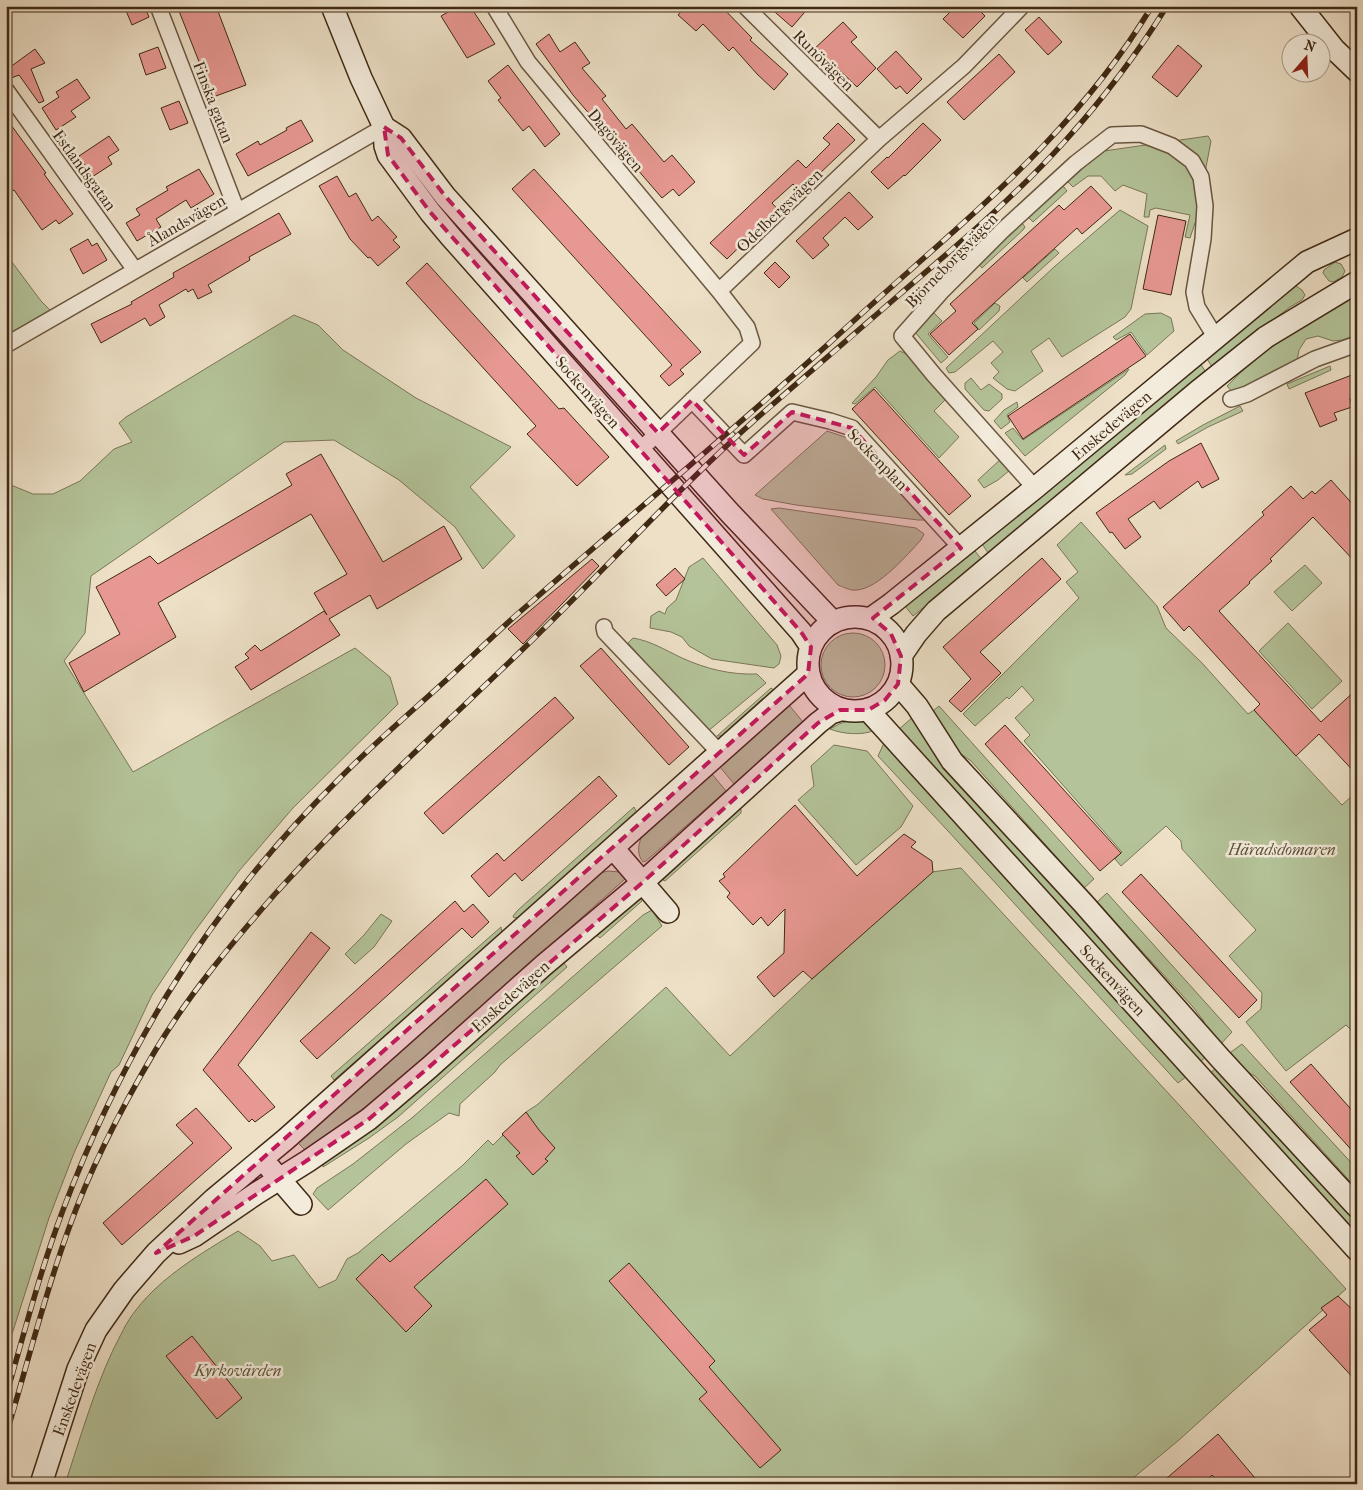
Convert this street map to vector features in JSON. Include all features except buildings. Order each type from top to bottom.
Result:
[{"type":"street","name":"Finska gatan","points":[[158,6],[237,211]]},
{"type":"street","name":"Sockenvägen","points":[[332,6],[361,78],[384,127],[385,146],[388,156],[430,212],[639,451],[711,529],[801,632],[811,647]]},
{"type":"street","name":"Dagövägen","points":[[494,6],[528,62],[719,291]]},
{"type":"street","name":"Runövägen","points":[[744,6],[879,139]]},
{"type":"street","name":"Odelbergsvägen","points":[[719,291],[879,139],[964,66],[1022,6]]},
{"type":"street","points":[[1300,6],[1334,49],[1357,71]]},
{"type":"street","name":"Estlandsgatan","points":[[6,90],[135,270]]},
{"type":"street","name":"Ålandsvägen","points":[[6,345],[384,127]]},
{"type":"street","name":"Sockenvägen","points":[[384,127],[401,138],[445,196],[658,433],[833,622]]},
{"type":"street","name":"Björneborgsvägen","points":[[1035,488],[934,375],[902,336],[941,292],[1003,230],[1076,163],[1112,135],[1141,134],[1172,146],[1192,162],[1201,177],[1204,206],[1203,239],[1194,292],[1197,307],[1216,338]]},
{"type":"street","name":"Enskedevägen","points":[[870,620],[1035,488],[1307,262],[1357,239]]},
{"type":"street","name":"Enskedevägen","points":[[901,656],[916,634],[936,611],[1197,392],[1266,337],[1357,282]]},
{"type":"street","points":[[639,451],[752,343],[747,326],[719,291]]},
{"type":"street","points":[[1231,399],[1248,394],[1315,359],[1357,344]]},
{"type":"street","name":"Sockenplan","points":[[692,400],[744,455],[792,412],[852,428],[961,548]]},
{"type":"street","points":[[858,617],[882,626],[891,634],[901,656],[902,670],[898,684],[886,700],[868,710],[854,712],[840,710],[826,702],[810,682],[808,674],[807,660],[811,647],[820,632],[833,622],[845,618],[858,617]]},
{"type":"street","points":[[604,627],[605,632],[720,753]]},
{"type":"street","name":"Enskedevägen","points":[[41,1484],[78,1368],[96,1330],[124,1290],[156,1254],[214,1199],[286,1139],[808,674]]},
{"type":"street","name":"Sockenvägen","points":[[898,684],[917,706],[952,761],[1084,903],[1219,1057],[1357,1207]]},
{"type":"street","name":"Enskedevägen","points":[[156,1254],[194,1236],[368,1119],[430,1068],[544,965],[643,882],[818,723],[831,713],[840,710]]},
{"type":"street","name":"Sockenvägen","points":[[868,710],[1357,1250]]},
{"type":"street","points":[[613,848],[668,912]]},
{"type":"street","points":[[262,1159],[301,1204]]},
{"type":"highlighted area","points":[[384,127],[401,138],[445,196],[658,433],[692,400],[744,455],[792,412],[852,428],[961,548],[873,618],[891,634],[901,656],[898,684],[885,700],[868,710],[840,710],[818,723],[643,882],[369,1119],[194,1236],[156,1253],[808,674],[811,647],[801,632],[430,212],[388,155]]},
{"type":"green space","points":[[1208,136],[1211,141],[1196,220],[1190,238],[1185,237],[1190,215],[1156,208],[1150,210],[1149,217],[1144,217],[1147,194],[1123,185],[1115,191],[1101,176],[1088,176],[1073,187],[1067,181],[1104,151]]},
{"type":"green space","points":[[1061,186],[1067,191],[1033,222],[1027,216]]},
{"type":"green space","points":[[1120,210],[1148,226],[1131,309],[1125,317],[1062,357],[1049,338],[1031,351],[1043,371],[1015,391],[1007,389],[993,378],[999,372],[991,363],[1003,352],[993,341],[955,372],[949,373],[946,368],[1054,267]]},
{"type":"green space","points":[[1019,223],[1022,223],[1025,227],[1023,230],[982,268],[977,262]]},
{"type":"green space","points":[[1055,249],[1059,253],[1027,282],[1023,278]]},
{"type":"green space","points":[[6,254],[41,301],[51,311],[6,335]]},
{"type":"green space","points":[[1335,262],[1341,264],[1345,271],[1342,277],[1333,282],[1329,281],[1323,273],[1324,270]]},
{"type":"green space","points":[[1296,286],[1305,295],[1302,300],[1290,307],[1212,367],[1206,357],[1287,291]]},
{"type":"green space","points":[[1357,294],[1357,335],[1333,341],[1318,336],[1306,339],[1299,350],[1297,361],[1233,393],[1227,386],[1272,347]]},
{"type":"green space","points":[[995,303],[1000,306],[999,311],[979,330],[974,323]]},
{"type":"green space","points":[[934,313],[942,321],[928,334],[948,357],[941,363],[914,331]]},
{"type":"green space","points":[[1161,313],[1171,318],[1174,331],[1147,355],[1131,332],[1116,340],[1113,337],[1145,314]]},
{"type":"green space","points":[[294,315],[318,325],[343,350],[416,398],[511,447],[470,487],[515,536],[483,569],[455,527],[399,480],[334,440],[284,442],[91,576],[85,633],[64,661],[133,772],[355,648],[390,677],[398,704],[293,808],[239,871],[192,935],[152,995],[119,1065],[111,1072],[74,1153],[49,1218],[6,1353],[6,483],[33,494],[53,494],[80,481],[114,449],[132,442],[119,423],[126,417]]},
{"type":"green space","points":[[900,351],[906,354],[946,399],[934,411],[959,437],[939,458],[875,387],[855,404],[852,403],[876,377],[888,360]]},
{"type":"green space","points":[[1200,363],[1205,371],[989,554],[982,544],[1045,494]]},
{"type":"green space","points":[[1330,366],[1331,370],[1289,389],[1287,384]]},
{"type":"green space","points":[[1129,369],[1125,375],[1025,456],[1005,433],[1013,428],[1023,440]]},
{"type":"green space","points":[[971,378],[981,390],[989,384],[1002,394],[1002,399],[989,411],[984,410],[965,389],[965,383]]},
{"type":"green space","points":[[1017,402],[1018,407],[1007,415],[1010,422],[1001,429],[994,421],[1004,410]]},
{"type":"green space","points":[[1240,406],[1243,411],[1208,427],[1178,444],[1176,441],[1203,425]]},
{"type":"green space","points":[[827,431],[851,439],[926,520],[796,505],[763,499],[755,495]]},
{"type":"green space","points":[[1165,445],[1166,449],[1132,474],[1125,475]]},
{"type":"green space","points":[[1002,458],[1010,470],[984,488],[978,480]]},
{"type":"green space","points":[[779,508],[916,528],[924,534],[908,554],[883,577],[865,588],[852,590],[838,585],[771,509]]},
{"type":"green space","name":"Häradsdomaren","points":[[1081,522],[1157,606],[1166,628],[1202,663],[1248,714],[1254,710],[1342,805],[1352,796],[1357,796],[1357,1036],[1346,1025],[1286,1071],[1246,1022],[1261,1009],[1262,993],[1229,956],[1256,930],[1182,849],[1181,841],[1166,826],[1121,866],[1115,859],[1122,852],[1024,741],[1030,735],[1015,718],[1034,700],[1022,686],[975,726],[963,714],[1079,598],[1066,582],[1078,572],[1057,545]]},
{"type":"green space","points":[[975,551],[982,560],[913,616],[905,606]]},
{"type":"green space","points":[[703,558],[777,645],[781,656],[779,664],[774,668],[712,659],[689,646],[682,637],[671,632],[650,628],[651,616],[659,611],[665,614],[667,608],[676,600],[689,567]]},
{"type":"green space","points":[[1305,565],[1322,583],[1292,611],[1274,592]]},
{"type":"green space","points":[[1288,623],[1342,681],[1312,709],[1259,651]]},
{"type":"green space","points":[[853,633],[871,639],[879,647],[885,665],[879,683],[871,691],[853,697],[835,691],[827,683],[821,665],[827,647],[835,639]]},
{"type":"green space","points":[[633,638],[640,639],[709,668],[728,672],[757,674],[766,683],[708,731],[628,643]]},
{"type":"green space","points":[[771,688],[775,691],[726,733],[722,736],[717,736]]},
{"type":"green space","points":[[789,705],[803,722],[734,784],[720,767]]},
{"type":"green space","points":[[939,706],[1094,879],[1084,888],[971,761],[952,748],[933,711]]},
{"type":"green space","points":[[913,717],[1209,1054],[1198,1064],[898,730]]},
{"type":"green space","points":[[851,720],[861,720],[876,728],[870,732],[859,734],[830,729]]},
{"type":"green space","points":[[884,743],[896,753],[900,762],[1161,1051],[1183,1063],[1191,1073],[1178,1083],[878,756]]},
{"type":"green space","points":[[834,745],[867,751],[913,806],[901,827],[856,865],[798,800],[814,786],[811,766]]},
{"type":"green space","points":[[712,774],[726,791],[643,862],[639,850],[641,838]]},
{"type":"green space","points":[[634,807],[637,813],[519,917],[514,918],[513,916],[518,910]]},
{"type":"green space","points":[[739,808],[741,813],[665,881],[663,880],[667,870]]},
{"type":"green space","name":"Kyrkovärden","points":[[961,868],[1346,1289],[1179,1440],[1126,1484],[65,1484],[99,1383],[126,1325],[136,1310],[158,1286],[197,1257],[238,1231],[260,1246],[272,1261],[294,1255],[319,1288],[336,1280],[347,1259],[358,1253],[463,1165],[488,1140],[493,1145],[526,1112],[537,1105],[666,987],[730,1056],[812,979],[932,872]]},
{"type":"green space","points":[[608,871],[625,874],[625,879],[382,1095],[305,1150],[297,1142],[600,873]]},
{"type":"green space","points":[[1107,893],[1232,1032],[1220,1045],[1210,1037],[1203,1020],[1193,1007],[1097,902]]},
{"type":"green space","points":[[639,897],[642,901],[600,938],[595,934]]},
{"type":"green space","points":[[652,910],[662,926],[500,1065],[495,1072],[460,1104],[459,1116],[449,1113],[406,1144],[328,1210],[313,1194],[317,1188],[353,1164],[413,1117],[643,915]]},
{"type":"green space","points":[[381,914],[392,921],[374,947],[355,964],[345,954]]},
{"type":"green space","points":[[501,927],[502,933],[334,1080],[331,1076]]},
{"type":"green space","points":[[563,962],[567,967],[398,1117],[323,1167],[323,1164],[488,1028]]},
{"type":"green space","points":[[1242,1044],[1357,1169],[1357,1189],[1255,1076],[1238,1067],[1227,1055]]},
{"type":"green space","points":[[1217,1067],[1357,1220],[1357,1240],[1207,1076]]},
{"type":"railway","points":[[6,1396],[55,1233],[85,1155],[110,1100],[137,1047],[167,995],[225,909],[269,855],[315,803],[381,738],[569,569],[770,396],[1012,177],[1087,97],[1121,53],[1152,6]]},
{"type":"railway","points":[[6,1435],[60,1254],[97,1160],[119,1115],[155,1051],[182,1009],[227,950],[275,894],[335,831],[523,649],[697,474],[757,418],[963,240],[1046,162],[1093,109],[1132,59],[1167,6]]}]
